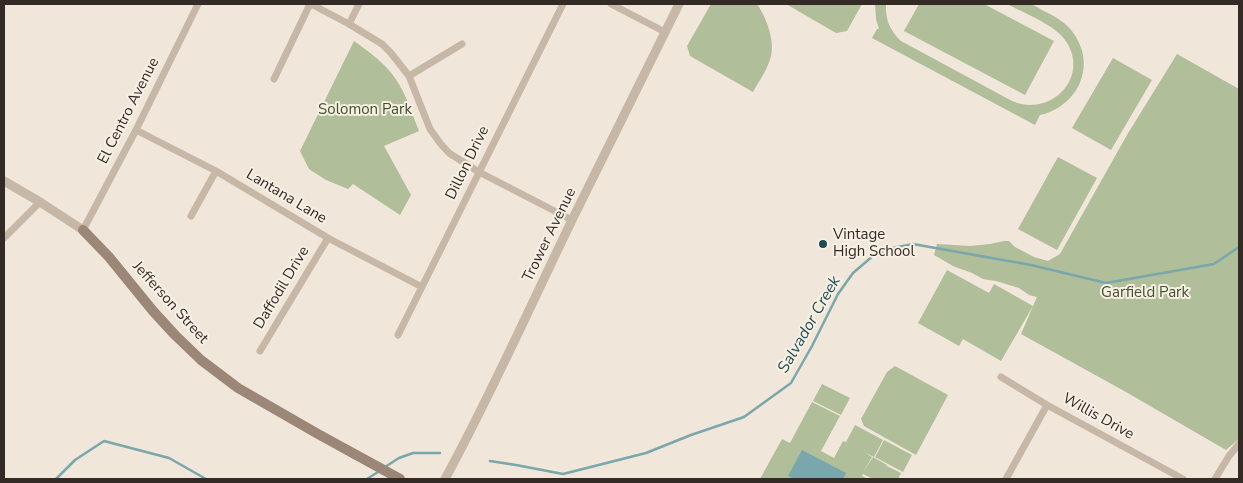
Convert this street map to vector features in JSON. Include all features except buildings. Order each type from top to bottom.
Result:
[{"type":"main road","name":"Jefferson Street","points":[[83,230],[170,329],[201,360],[238,388],[400,479]]},
{"type":"street","name":"El Centro Avenue","points":[[83,230],[136,130],[198,4]]},
{"type":"street","points":[[274,79],[310,4],[349,24],[382,44],[391,52],[408,76],[434,136],[449,153],[479,172],[572,220]]},
{"type":"street","points":[[349,24],[359,4]]},
{"type":"street","name":"Dillon Drive","points":[[398,335],[563,4]]},
{"type":"street","points":[[611,4],[665,32]]},
{"type":"street","name":"Trower Avenue","points":[[445,479],[679,4]]},
{"type":"street","points":[[408,76],[462,44]]},
{"type":"street","name":"Lantana Lane","points":[[136,130],[216,172],[328,238],[422,287]]},
{"type":"street","points":[[191,216],[216,172]]},
{"type":"street","name":"Jefferson Street","points":[[4,182],[40,202],[83,230]]},
{"type":"street","points":[[4,238],[40,202]]},
{"type":"street","name":"Daffodil Drive","points":[[260,351],[328,238]]},
{"type":"street","name":"Willis Drive","points":[[1000,377],[1047,405],[1183,479]]},
{"type":"street","points":[[1006,479],[1047,405]]},
{"type":"street","points":[[1215,479],[1239,444]]},
{"type":"green space","points":[[1025,3],[1032,5],[1061,21],[1074,34],[1081,47],[1084,59],[1080,84],[1064,104],[1053,111],[1040,115],[1035,125],[872,38],[877,29],[879,29],[875,4],[886,4],[886,15],[889,24],[901,41],[1012,101],[1027,105],[1041,104],[1053,99],[1070,80],[1073,67],[1072,54],[1065,40],[1054,29],[1007,4]]},
{"type":"green space","points":[[711,4],[757,4],[764,15],[771,36],[772,50],[768,66],[753,92],[690,56],[687,46]]},
{"type":"green space","points":[[786,4],[862,4],[847,31],[836,33]]},
{"type":"green space","points":[[919,4],[984,4],[1054,41],[1025,95],[904,31]]},
{"type":"green space","name":"Solomon Park","points":[[354,41],[371,53],[391,72],[406,97],[419,131],[384,146],[411,195],[400,215],[353,184],[348,189],[326,180],[309,169],[300,151]]},
{"type":"green space","name":"Garfield Park","points":[[1177,54],[1239,89],[1239,439],[1226,450],[1021,334],[1037,297],[1029,295],[1019,288],[983,279],[953,266],[934,255],[937,244],[970,246],[1004,241],[1009,241],[1015,247],[1034,257],[1048,261],[1060,254],[1127,135]]},
{"type":"green space","points":[[1113,58],[1152,80],[1111,150],[1072,128]]},
{"type":"green space","points":[[1058,157],[1097,178],[1057,250],[1018,229]]},
{"type":"green space","points":[[947,270],[989,293],[994,284],[1033,306],[1001,361],[963,339],[959,346],[918,323]]},
{"type":"green space","points":[[895,366],[948,395],[916,455],[864,426],[861,419],[887,372]]},
{"type":"green space","points":[[822,384],[850,398],[841,415],[813,401]]},
{"type":"green space","points":[[812,402],[840,416],[821,451],[834,458],[843,441],[846,442],[855,425],[883,440],[874,457],[864,452],[872,457],[862,474],[873,457],[887,465],[885,469],[887,466],[901,473],[898,479],[873,479],[863,474],[862,476],[868,479],[760,479],[782,439],[790,443]]},
{"type":"green space","points":[[884,440],[912,455],[903,472],[875,457]]},
{"type":"water","points":[[802,450],[846,473],[843,479],[794,479],[788,476]]},
{"type":"waterway","name":"Salvador Creek","points":[[490,461],[563,474],[646,453],[744,417],[791,383],[838,294],[853,273],[874,255],[893,248],[913,244],[1031,265],[1106,283],[1214,264],[1239,247]]},
{"type":"waterway","name":"Salvador Creek","points":[[56,479],[75,460],[104,441],[169,458],[206,479]]},
{"type":"waterway","name":"Salvador Creek","points":[[385,467],[399,458],[413,453],[440,453]]},
{"type":"waterway","name":"Salvador Creek","points":[[367,479],[378,472]]},
{"type":"place","name":"Vintage High School","points":[[823,244]]}]
